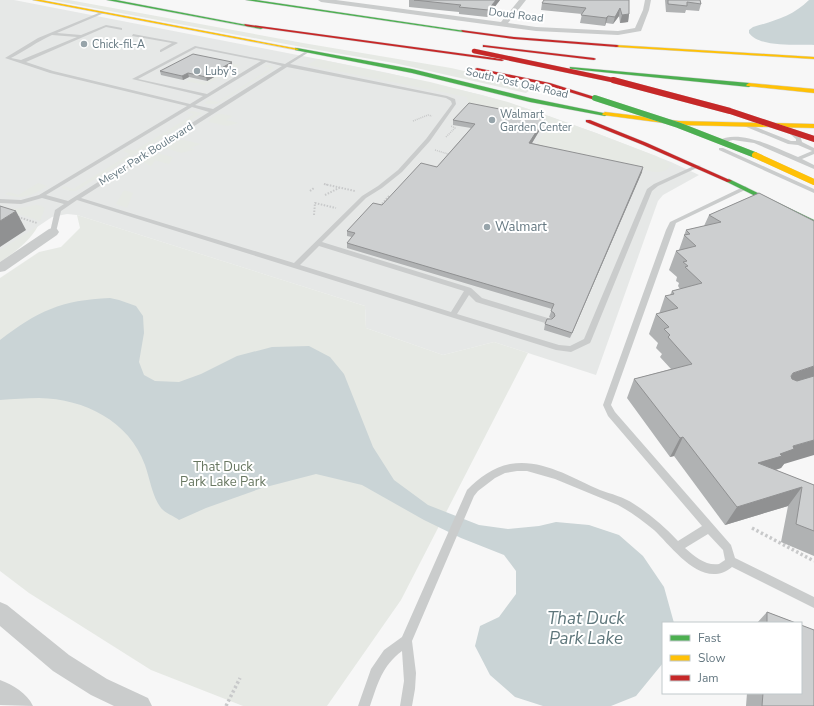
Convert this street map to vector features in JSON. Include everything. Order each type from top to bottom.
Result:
[{"type":"main road","name":"South Post Oak Road","points":[[35,0],[412,71],[530,100],[621,117],[679,123],[814,126]]},
{"type":"main road","points":[[109,0],[430,60]]},
{"type":"main road","points":[[159,0],[181,4]]},
{"type":"main road","points":[[248,0],[543,41],[814,58]]},
{"type":"main road","points":[[246,25],[558,67],[814,91]]},
{"type":"main road","points":[[354,30],[470,48],[600,60]]},
{"type":"main road","points":[[470,48],[690,98],[744,114],[814,139]]},
{"type":"main road","points":[[469,67],[548,84],[667,121],[814,182]]},
{"type":"main road","points":[[530,100],[636,139],[745,188],[814,223]]},
{"type":"street","name":"Doud Road","points":[[321,0],[502,25],[581,32],[628,32],[638,29],[646,10],[648,0]]},
{"type":"street","points":[[381,8],[393,0]]},
{"type":"street","points":[[502,25],[523,0]]},
{"type":"street","name":"Meyer Park Boulevard","points":[[0,268],[53,232]]},
{"type":"street","points":[[0,612],[61,663],[99,687],[140,706]]},
{"type":"street","points":[[0,691],[22,706]]},
{"type":"lane","points":[[0,61],[21,52],[32,43],[50,34],[102,13]]},
{"type":"lane","points":[[23,62],[106,26],[121,29]]},
{"type":"lane","points":[[23,62],[104,29],[115,31]]},
{"type":"lane","points":[[138,32],[177,40],[176,43]]},
{"type":"lane","points":[[50,34],[85,37]]},
{"type":"lane","points":[[133,35],[176,43]]},
{"type":"lane","points":[[160,51],[176,43]]},
{"type":"lane","points":[[208,96],[134,79],[195,47],[447,97],[452,100],[454,104],[428,140],[400,171],[380,187],[364,197],[295,266]]},
{"type":"lane","name":"Meyer Park Boulevard","points":[[53,232],[58,210],[308,51]]},
{"type":"lane","points":[[0,56],[52,72],[213,111]]},
{"type":"lane","points":[[0,201],[22,202],[41,196],[265,62]]},
{"type":"lane","points":[[745,125],[790,143],[799,143],[814,151]]},
{"type":"lane","points":[[792,126],[792,133],[799,139],[799,143]]},
{"type":"lane","points":[[711,145],[733,138],[755,142],[814,167]]},
{"type":"lane","points":[[718,148],[814,191]]},
{"type":"lane","points":[[798,159],[814,151]]},
{"type":"lane","points":[[76,198],[559,348],[571,349],[587,341],[649,190],[656,185],[698,166]]},
{"type":"lane","points":[[731,561],[728,548],[611,414],[608,405],[673,222],[745,188]]},
{"type":"lane","points":[[41,196],[68,204]]},
{"type":"lane","points":[[318,243],[468,290],[479,300],[548,321]]},
{"type":"lane","points":[[453,315],[468,290]]},
{"type":"lane","points":[[364,706],[375,673],[388,654],[406,641],[470,493],[489,477],[503,470],[516,467],[531,468],[547,472],[628,506],[656,526],[694,561],[705,568],[716,570],[725,568],[731,561]]},
{"type":"lane","points":[[678,547],[710,527]]},
{"type":"lane","points":[[731,561],[814,603]]},
{"type":"lane","points":[[406,641],[410,659],[411,683],[406,706]]},
{"type":"path","points":[[413,121],[427,116]]},
{"type":"path","points":[[324,184],[355,191]]},
{"type":"path","points":[[325,195],[341,187]]},
{"type":"path","points":[[310,191],[314,188]]},
{"type":"path","points":[[314,215],[315,202],[337,208]]},
{"type":"path","points":[[15,216],[37,223]]},
{"type":"path","points":[[752,528],[814,561]]},
{"type":"path","points":[[226,706],[240,678]]},
{"type":"shaded area","points":[[0,0],[14,0],[318,59],[388,73],[482,95],[535,111],[596,133],[671,162],[699,175],[663,195],[658,201],[596,375],[494,342],[443,355],[366,328],[365,306],[77,215],[67,214],[52,217],[0,252]]},
{"type":"green space","points":[[51,0],[69,0],[303,43],[451,68],[534,87],[526,93],[394,63]]},
{"type":"green space","points":[[318,59],[430,82],[508,102],[596,133],[656,156],[671,164],[668,169],[664,171],[654,172],[536,145],[549,124],[469,108],[467,97],[307,65]]},
{"type":"green space","points":[[218,61],[240,65],[205,85],[186,81],[189,79],[206,82],[233,67],[215,63]]},
{"type":"green space","points":[[270,65],[274,68],[217,104],[206,104],[205,102],[209,100],[218,102],[271,68],[263,66]]},
{"type":"green space","points":[[192,111],[202,113],[76,191],[61,188],[64,186],[73,189],[130,154],[123,151],[127,149],[134,151],[194,114],[187,112]]},
{"type":"green space","points":[[217,114],[233,116],[226,120],[239,123],[227,126],[209,122],[210,119]]},
{"type":"green space","points":[[178,140],[201,144],[190,148],[195,149],[181,153],[165,148]]},
{"type":"green space","points":[[160,154],[173,157],[169,164],[155,160],[151,166],[145,163],[144,161],[154,155]]},
{"type":"green space","points":[[38,183],[47,186],[32,195],[17,197],[5,194],[9,192],[18,195]]},
{"type":"green space","points":[[124,190],[133,193],[127,208],[116,204]]},
{"type":"green space","points":[[36,205],[45,208],[40,221],[0,208],[14,209]]},
{"type":"green space","name":"That Duck Park Lake Park","points":[[77,215],[365,306],[366,328],[443,355],[494,342],[528,353],[401,600],[327,706],[243,706],[151,670],[29,593],[0,571],[0,278],[39,252],[61,247],[80,228]]},
{"type":"green space","points":[[38,226],[26,242],[0,262],[0,250]]},
{"type":"water","points":[[809,0],[814,0],[814,45],[770,43],[754,38],[749,33],[749,30],[753,27],[790,14],[803,6]]},
{"type":"water","name":"That Duck Park Lake","points":[[110,298],[136,306],[143,316],[144,333],[139,362],[144,375],[155,381],[179,382],[201,374],[237,356],[272,347],[309,346],[330,357],[344,374],[373,447],[394,480],[428,505],[479,525],[508,529],[539,526],[556,522],[589,525],[619,535],[643,556],[664,587],[674,622],[662,622],[662,664],[636,696],[611,706],[543,706],[515,697],[490,675],[475,646],[480,626],[499,617],[516,594],[516,571],[504,555],[461,538],[424,520],[362,485],[316,474],[262,488],[206,508],[179,520],[167,513],[161,508],[153,493],[145,465],[138,450],[128,436],[117,425],[103,415],[89,408],[56,399],[34,398],[0,400],[0,340],[26,321],[39,314],[77,301]]},
{"type":"building","points":[[414,0],[496,0],[488,10],[459,7],[461,5]]},
{"type":"building","points":[[544,0],[629,0],[629,14],[622,15],[620,8],[615,17],[608,16],[606,18],[581,15],[586,8],[542,3]]},
{"type":"building","points":[[668,0],[700,0],[701,4],[687,2],[687,6],[668,4]]},
{"type":"building","name":"Luby's","points":[[193,54],[232,62],[206,77],[188,73],[182,76],[160,71]]},
{"type":"building","name":"Walmart","points":[[469,103],[545,118],[529,143],[643,167],[572,333],[545,324],[547,319],[552,319],[555,316],[551,311],[554,304],[347,243],[355,233],[347,231],[373,203],[382,205],[421,163],[437,167],[475,124],[453,120]]},
{"type":"building","points":[[759,193],[814,221],[814,366],[793,373],[791,376],[792,379],[797,381],[814,376],[814,440],[793,446],[794,449],[780,454],[782,456],[758,463],[814,485],[814,531],[796,524],[802,487],[737,507],[683,437],[680,438],[634,379],[692,364],[668,337],[670,335],[664,329],[669,327],[656,314],[678,308],[665,296],[674,294],[672,291],[702,283],[685,267],[688,266],[683,262],[687,261],[676,251],[696,246],[684,235],[690,234],[686,230],[721,222],[709,215]]},
{"type":"building","points":[[0,206],[16,211],[0,221]]},
{"type":"building","points":[[767,612],[793,622],[767,622]]},
{"type":"building","points":[[802,625],[814,630],[814,706],[762,706],[763,694],[802,694]]},
{"type":"traffic: fast","points":[[109,0],[261,28]]},
{"type":"traffic: fast","points":[[248,0],[463,31]]},
{"type":"traffic: fast","points":[[297,49],[412,71],[530,100],[605,114]]},
{"type":"traffic: fast","points":[[572,68],[749,85]]},
{"type":"traffic: fast","points":[[595,98],[678,125],[755,155]]},
{"type":"traffic: fast","points":[[729,181],[814,223]]},
{"type":"traffic: slow","points":[[35,0],[297,49]]},
{"type":"traffic: slow","points":[[617,46],[814,58]]},
{"type":"traffic: slow","points":[[749,85],[814,91]]},
{"type":"traffic: slow","points":[[605,114],[679,123],[814,126]]},
{"type":"traffic: slow","points":[[755,155],[814,182]]},
{"type":"traffic: jam","points":[[246,25],[502,60]]},
{"type":"traffic: jam","points":[[463,31],[514,38],[617,46]]},
{"type":"traffic: jam","points":[[485,46],[594,59]]},
{"type":"traffic: jam","points":[[474,51],[560,68],[646,88],[730,111],[814,139]]},
{"type":"traffic: jam","points":[[477,69],[548,84],[595,98]]},
{"type":"traffic: jam","points":[[588,121],[729,181]]},
{"type":"place","name":"Chick-fil-A","points":[[84,44]]},
{"type":"place","name":"Luby's","points":[[197,71]]},
{"type":"place","name":"Walmart Garden Center","points":[[492,120]]},
{"type":"place","name":"Walmart","points":[[487,227]]}]
